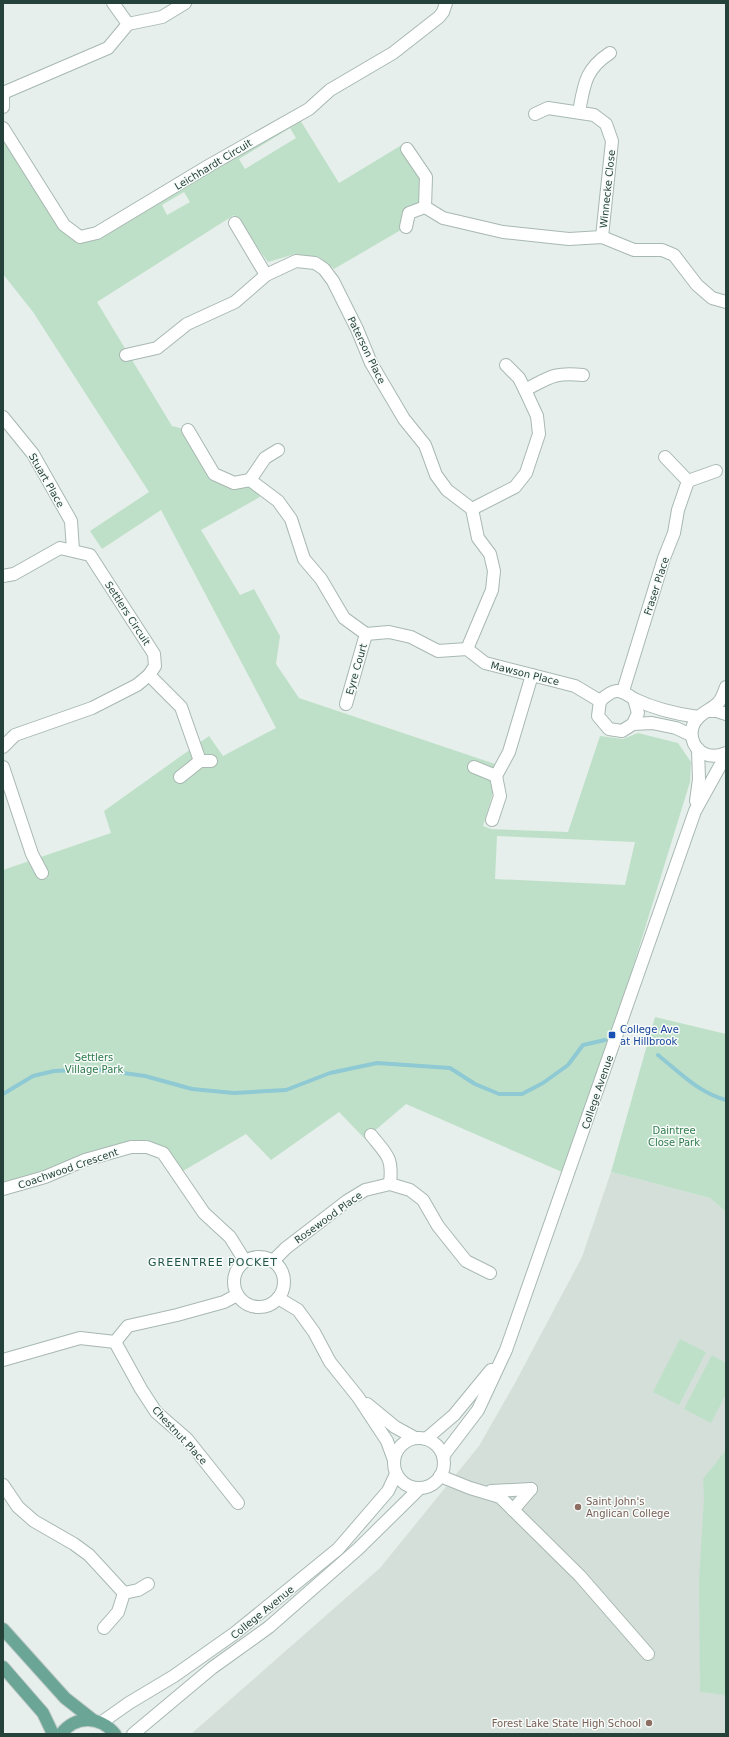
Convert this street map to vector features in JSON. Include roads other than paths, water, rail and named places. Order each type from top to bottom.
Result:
[{"type":"main road","points":[[3,1629],[65,1698],[97,1721],[110,1728],[115,1734]]},
{"type":"main road","points":[[3,1667],[23,1688],[43,1713],[53,1734]]},
{"type":"main road","points":[[61,1734],[74,1722],[83,1720],[97,1721]]},
{"type":"street","points":[[113,3],[128,24]]},
{"type":"street","points":[[3,107],[3,94],[108,48],[128,24],[162,17],[185,3]]},
{"type":"street","name":"Leichhardt Circuit","points":[[3,128],[64,225],[80,237],[97,233],[210,165],[309,109],[330,90],[394,53],[439,17],[443,12],[446,3]]},
{"type":"street","points":[[579,112],[585,80],[595,64],[610,53]]},
{"type":"street","name":"Winnecke Close","points":[[535,114],[548,108],[579,112],[594,115],[606,124],[612,141],[602,237]]},
{"type":"street","points":[[407,149],[426,177],[425,207]]},
{"type":"street","points":[[425,207],[443,218],[503,232],[568,239],[602,237],[634,250],[662,250],[674,256],[697,285],[712,298],[726,302]]},
{"type":"street","points":[[406,227],[409,213],[425,207]]},
{"type":"street","points":[[235,223],[266,275]]},
{"type":"street","name":"Paterson Place","points":[[126,356],[157,348],[187,324],[235,302],[266,275],[296,261],[315,264],[324,269],[333,282],[357,329],[371,364],[404,419],[425,445],[436,474],[447,490],[472,509]]},
{"type":"street","points":[[250,480],[278,501],[291,520],[304,559],[321,579],[344,618],[366,634],[389,632],[411,638],[438,651],[468,648],[492,590],[494,571],[490,554],[478,538],[472,509],[515,487],[526,473],[539,434],[537,416],[525,390],[519,378],[506,365]]},
{"type":"street","points":[[525,390],[551,376],[564,373],[583,375]]},
{"type":"street","name":"Stuart Place","points":[[3,417],[33,454],[71,521],[74,550]]},
{"type":"street","points":[[188,430],[214,474],[234,483],[250,480],[265,458],[278,450]]},
{"type":"street","points":[[665,457],[688,481],[716,471]]},
{"type":"street","name":"Fraser Place","points":[[623,692],[664,558],[674,533],[678,510],[688,481]]},
{"type":"street","name":"Settlers Circuit","points":[[3,576],[14,574],[60,548],[74,550],[90,555],[154,654],[155,666],[149,675]]},
{"type":"street","name":"Eyre Court","points":[[346,704],[366,634]]},
{"type":"street","name":"Mawson Place","points":[[468,648],[485,663],[576,686],[600,701]]},
{"type":"street","points":[[3,747],[15,735],[92,708],[137,684],[149,675],[180,707],[205,761],[180,776]]},
{"type":"street","points":[[492,820],[500,796],[496,776],[509,752],[532,675]]},
{"type":"street","points":[[726,687],[719,702],[703,714],[693,724],[691,735],[676,728],[652,723],[634,724],[622,730],[609,729],[598,716],[600,701],[610,692],[623,692],[650,707],[681,715],[703,714],[716,711],[726,714]]},
{"type":"street","points":[[634,699],[638,713],[634,724]]},
{"type":"street","name":"College Avenue","points":[[691,735],[693,743],[698,749],[710,756],[726,754]]},
{"type":"street","name":"College Avenue","points":[[695,811],[699,779],[698,749]]},
{"type":"street","name":"College Avenue","points":[[133,1734],[212,1668],[269,1627],[358,1549],[420,1488],[427,1487],[435,1483],[440,1476],[444,1465],[443,1456],[478,1410],[506,1350],[695,811],[726,754]]},
{"type":"street","points":[[3,767],[32,854],[42,874]]},
{"type":"street","points":[[474,767],[496,776]]},
{"type":"street","points":[[371,1135],[390,1159],[392,1169],[390,1184],[410,1190],[423,1200],[438,1226],[466,1261],[490,1273]]},
{"type":"street","name":"Coachwood Crescent","points":[[3,1189],[45,1177],[86,1160],[131,1147],[147,1147],[163,1153],[204,1213],[230,1237],[245,1261]]},
{"type":"street","name":"Rosewood Place","points":[[273,1261],[286,1248],[365,1190],[390,1184]]},
{"type":"street","points":[[253,1257],[261,1257],[273,1261],[280,1267],[283,1275],[284,1288],[278,1298],[272,1303],[255,1307],[247,1304],[237,1295],[234,1281],[235,1273],[245,1261],[253,1257]]},
{"type":"street","points":[[3,1360],[80,1338],[115,1342],[128,1326],[177,1315],[224,1302],[237,1295]]},
{"type":"street","points":[[278,1298],[298,1310],[314,1332],[330,1362],[358,1397],[387,1441],[394,1460],[396,1474],[405,1484],[420,1488]]},
{"type":"street","name":"Chestnut Place","points":[[115,1342],[141,1389],[156,1412],[187,1439],[238,1503]]},
{"type":"street","name":"College Avenue","points":[[394,1460],[396,1452],[401,1445],[408,1440],[421,1438],[454,1415],[472,1395],[506,1350]]},
{"type":"street","points":[[358,1397],[395,1427],[437,1445],[443,1456]]},
{"type":"street","name":"College Avenue","points":[[97,1721],[174,1676],[235,1633],[338,1549],[388,1491],[396,1474]]},
{"type":"street","points":[[440,1476],[500,1497],[580,1576],[648,1654]]},
{"type":"street","points":[[3,1486],[18,1507],[29,1516],[89,1555],[124,1593]]},
{"type":"street","points":[[482,1491],[531,1489],[514,1510]]},
{"type":"street","points":[[124,1593],[138,1590],[148,1584]]},
{"type":"street","points":[[104,1628],[118,1612],[124,1593]]},
{"type":"waterway","points":[[3,1094],[33,1076],[54,1071],[94,1069],[145,1076],[192,1089],[234,1093],[286,1090],[330,1073],[377,1063],[450,1068],[475,1084],[499,1094],[522,1094],[543,1083],[568,1065],[583,1045],[605,1040]]},
{"type":"waterway","points":[[658,1055],[698,1087],[716,1097],[726,1100]]},
{"type":"place","name":"College Ave at Hillbrook","points":[[612,1035]]},
{"type":"place","name":"Saint John's Anglican College","points":[[578,1507]]},
{"type":"place","name":"Forest Lake State High School","points":[[649,1723]]},
{"type":"district","name":"GREENTREE POCKET","points":[[213,1262]]},
{"type":"park label","name":"Settlers Village Park","points":[[94,1062]]},
{"type":"park label","name":"Daintree Close Park","points":[[674,1136]]}]
